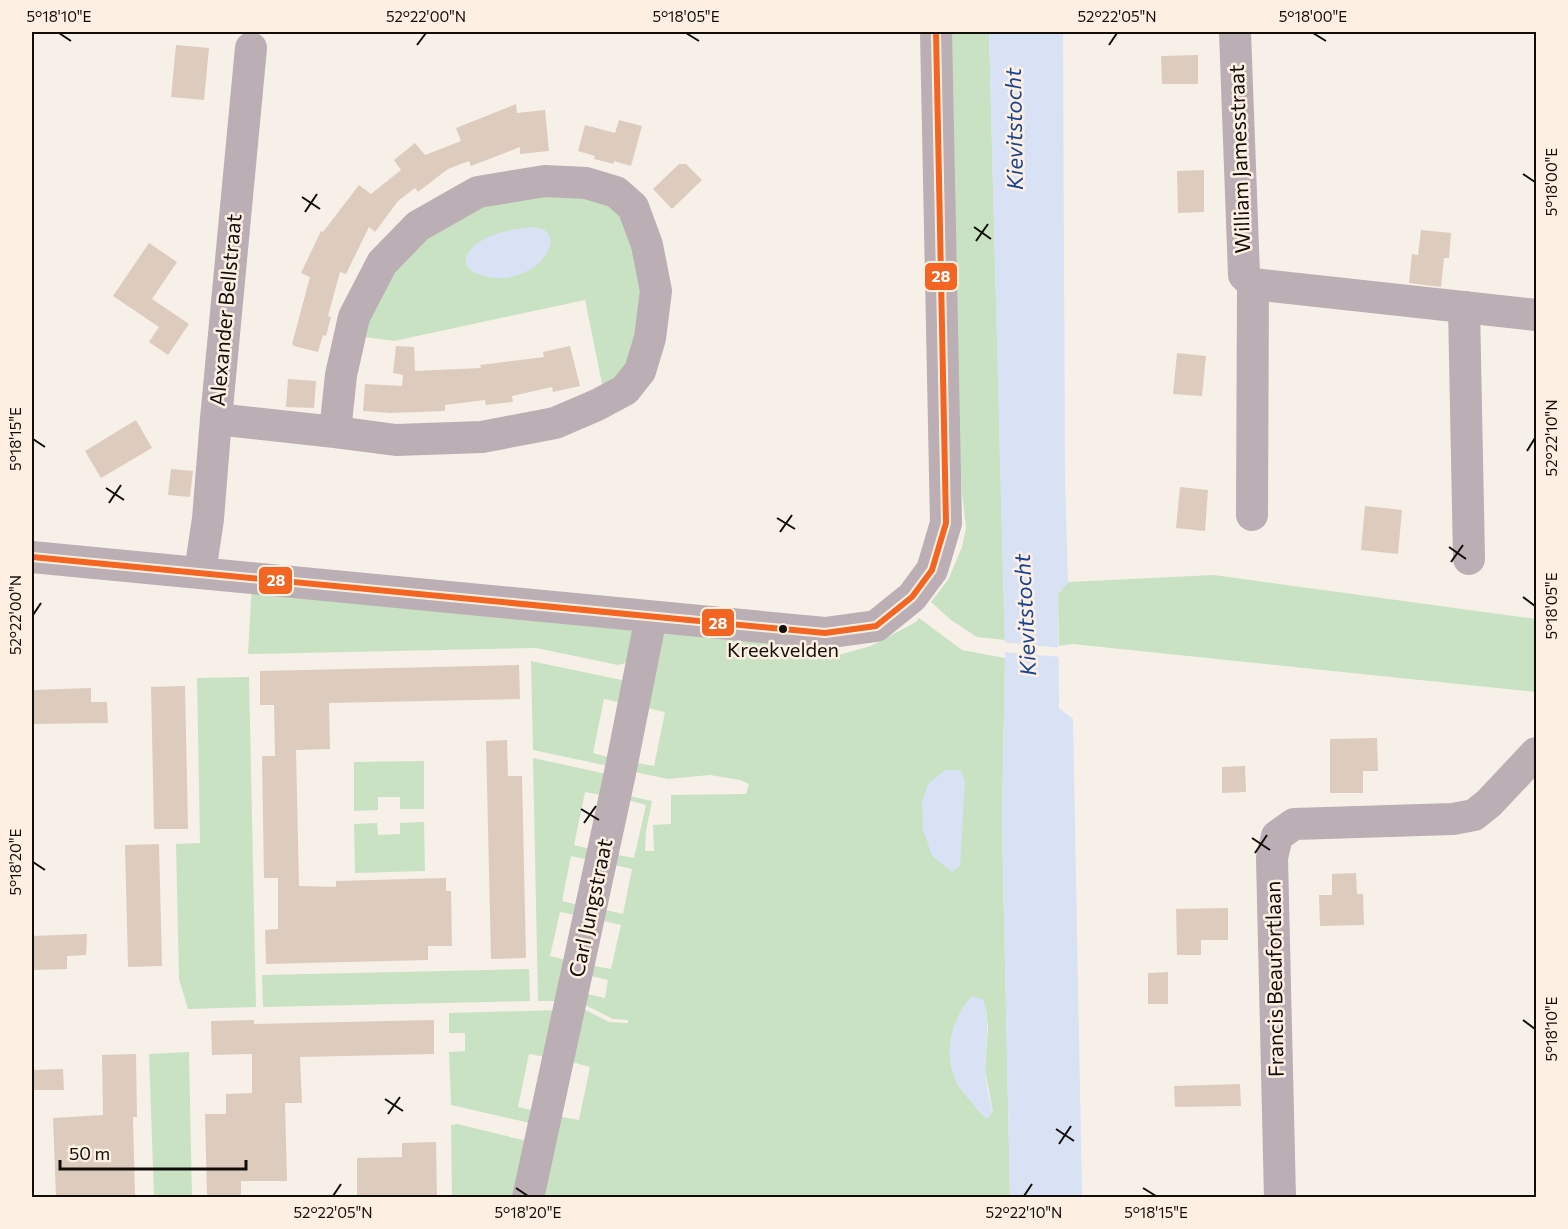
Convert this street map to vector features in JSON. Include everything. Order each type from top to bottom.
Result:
[{"type":"street","points":[[32,557],[825,633],[876,626],[912,597],[932,570],[946,524],[936,32]]},
{"type":"street","name":"William Jamesstraat","points":[[1235,32],[1244,275],[1253,284],[1536,315]]},
{"type":"street","name":"Alexander Bellstraat","points":[[200,572],[208,519],[251,48]]},
{"type":"street","points":[[216,419],[396,440],[482,437],[555,423],[625,390],[640,371],[650,338],[656,291],[647,245],[633,207],[616,192],[586,183],[545,181],[478,192],[418,226],[382,263],[354,317],[341,375],[335,432]]},
{"type":"street","name":"William Jamesstraat","points":[[1252,515],[1253,284]]},
{"type":"street","points":[[1464,308],[1469,559]]},
{"type":"street","name":"Carl Jungstraat","points":[[528,1197],[608,831],[651,617]]},
{"type":"street","name":"Francis Beaufortlaan","points":[[1280,1197],[1272,858],[1277,836],[1294,824],[1453,819],[1474,815],[1489,803],[1536,753]]},
{"type":"green space","points":[[949,32],[989,32],[1005,640],[977,637],[951,620],[931,602],[948,580],[962,547],[966,528],[958,414]]},
{"type":"green space","points":[[533,189],[612,199],[642,251],[640,346],[604,393],[585,300],[394,341],[358,336],[394,262],[445,216]]},
{"type":"green space","points":[[1214,575],[1536,619],[1536,692],[1073,644],[1059,646],[1058,594],[1068,582]]},
{"type":"green space","points":[[252,583],[643,620],[629,662],[618,665],[536,648],[248,654]]},
{"type":"green space","points":[[919,618],[962,650],[1005,658],[1002,820],[1010,1197],[540,1198],[557,1116],[579,1120],[590,1067],[568,1061],[580,1007],[609,1022],[628,1023],[628,1020],[613,1019],[581,1003],[583,993],[605,998],[608,980],[587,975],[589,965],[611,969],[621,925],[599,920],[601,909],[623,914],[632,869],[610,864],[613,854],[634,858],[646,805],[624,799],[625,795],[652,801],[645,851],[654,851],[653,825],[671,824],[671,795],[746,794],[749,784],[740,780],[710,775],[668,779],[630,771],[632,762],[654,766],[665,712],[643,707],[662,622],[778,634],[777,658],[831,657],[871,646],[916,622]],"holes":[[[986,1008],[988,1028],[985,1070],[993,1112],[968,1098],[957,1084]]]},
{"type":"green space","points":[[531,661],[631,682],[626,704],[604,699],[593,753],[615,759],[613,767],[533,750]]},
{"type":"green space","points":[[249,677],[256,1007],[188,1009],[179,979],[176,844],[200,843],[197,678]]},
{"type":"green space","points":[[533,758],[611,775],[607,796],[585,792],[574,845],[595,850],[593,861],[571,856],[562,901],[583,906],[581,916],[560,912],[550,956],[571,961],[563,1001],[538,1001]]},
{"type":"green space","points":[[424,761],[424,809],[400,809],[400,797],[378,797],[378,810],[354,811],[354,762]]},
{"type":"green space","points":[[424,822],[425,871],[355,873],[354,824],[377,823],[378,835],[400,834],[400,823]]},
{"type":"green space","points":[[529,969],[530,1001],[263,1007],[262,975]]},
{"type":"green space","points":[[561,1010],[551,1058],[529,1054],[518,1107],[540,1112],[530,1123],[451,1105],[449,1052],[465,1051],[465,1033],[449,1033],[449,1013]]},
{"type":"green space","points":[[189,1052],[192,1197],[154,1197],[149,1054]]},
{"type":"green space","points":[[457,1124],[527,1141],[521,1197],[452,1197],[451,1125]]},
{"type":"water","name":"Kievitstocht","points":[[989,32],[1063,32],[1065,481],[1068,582],[1058,594],[1059,708],[1073,719],[1082,1197],[1010,1197],[1002,820],[1005,658]]},
{"type":"water","points":[[534,227],[547,232],[551,241],[544,258],[528,271],[506,278],[492,278],[476,273],[466,264],[470,250],[483,240],[508,230]]},
{"type":"water","points":[[945,770],[961,770],[965,782],[960,866],[952,872],[932,856],[923,829],[922,803],[928,784]]},
{"type":"water","points":[[972,996],[983,999],[987,1017],[985,1070],[993,1112],[987,1119],[958,1085],[950,1060],[954,1026]]},
{"type":"pier","points":[[1002,642],[1062,648],[1062,657],[1002,652]]},
{"type":"building","points":[[176,45],[209,48],[204,100],[171,97]]},
{"type":"building","points":[[1198,55],[1198,84],[1162,84],[1161,56]]},
{"type":"building","points":[[516,104],[517,113],[545,110],[549,151],[520,154],[520,147],[471,166],[469,161],[448,169],[418,192],[415,188],[398,201],[375,232],[369,227],[346,274],[340,272],[328,316],[331,317],[326,336],[323,335],[318,352],[294,346],[292,344],[310,277],[301,273],[321,231],[323,232],[359,185],[371,194],[401,170],[394,160],[415,143],[425,155],[461,141],[456,128]]},
{"type":"building","points":[[619,120],[642,126],[631,166],[594,159],[595,156],[578,151],[585,125],[615,133]]},
{"type":"building","points":[[679,164],[686,164],[702,180],[672,209],[653,189]]},
{"type":"building","points":[[1204,170],[1204,212],[1178,213],[1177,171]]},
{"type":"building","points":[[1421,230],[1451,233],[1449,258],[1444,258],[1441,287],[1409,283],[1412,254],[1418,255]]},
{"type":"building","points":[[149,243],[177,262],[152,299],[189,324],[168,355],[149,342],[159,327],[113,296]]},
{"type":"building","points":[[396,346],[414,347],[415,371],[481,368],[480,365],[544,357],[543,352],[570,346],[580,386],[553,392],[552,387],[512,396],[513,402],[486,405],[485,400],[445,405],[445,411],[390,413],[363,411],[365,384],[402,386],[403,375],[393,373]]},
{"type":"building","points":[[1177,353],[1206,356],[1202,396],[1173,394]]},
{"type":"building","points":[[288,379],[316,381],[314,408],[286,407]]},
{"type":"building","points":[[136,420],[152,448],[101,478],[85,451]]},
{"type":"building","points":[[171,469],[193,471],[190,497],[168,495]]},
{"type":"building","points":[[1180,487],[1208,490],[1205,531],[1176,528]]},
{"type":"building","points":[[1365,506],[1402,510],[1398,554],[1361,550]]},
{"type":"building","points":[[519,665],[520,699],[329,703],[330,749],[296,750],[299,886],[336,887],[336,881],[446,878],[446,891],[451,891],[452,946],[428,946],[428,960],[266,964],[265,930],[278,929],[278,878],[264,878],[262,756],[275,756],[274,705],[260,705],[260,671]]},
{"type":"building","points":[[185,686],[188,829],[154,829],[151,687]]},
{"type":"building","points":[[91,688],[91,702],[107,702],[108,723],[32,724],[32,690]]},
{"type":"building","points":[[1377,738],[1378,771],[1363,771],[1363,793],[1330,793],[1330,739]]},
{"type":"building","points":[[507,740],[508,776],[522,776],[526,958],[491,959],[486,741]]},
{"type":"building","points":[[1245,766],[1246,792],[1222,793],[1222,767]]},
{"type":"building","points":[[159,844],[162,966],[128,967],[125,845]]},
{"type":"building","points":[[1356,873],[1357,894],[1363,894],[1364,925],[1320,926],[1319,895],[1332,895],[1332,874]]},
{"type":"building","points":[[1228,908],[1228,940],[1201,940],[1201,955],[1177,955],[1176,909]]},
{"type":"building","points":[[87,934],[86,955],[67,956],[67,969],[32,970],[32,936]]},
{"type":"building","points":[[1168,972],[1168,1004],[1148,1004],[1148,973]]},
{"type":"building","points":[[254,1020],[254,1024],[434,1020],[434,1054],[300,1057],[302,1103],[285,1103],[287,1181],[241,1181],[241,1197],[207,1197],[205,1114],[226,1114],[226,1094],[252,1093],[252,1054],[212,1055],[211,1021]]},
{"type":"building","points":[[136,1054],[137,1117],[133,1117],[135,1197],[56,1197],[53,1118],[103,1115],[102,1055]]},
{"type":"building","points":[[63,1069],[64,1090],[32,1090],[32,1070]]},
{"type":"building","points":[[1240,1084],[1241,1106],[1175,1107],[1174,1086]]},
{"type":"building","points":[[436,1142],[437,1197],[357,1197],[357,1158],[402,1157],[402,1143]]},
{"type":"transit line","name":"28","points":[[32,557],[825,633],[876,626],[912,597],[932,570],[946,523],[936,32]]},
{"type":"place","name":"Kreekvelden","points":[[783,629]]}]
